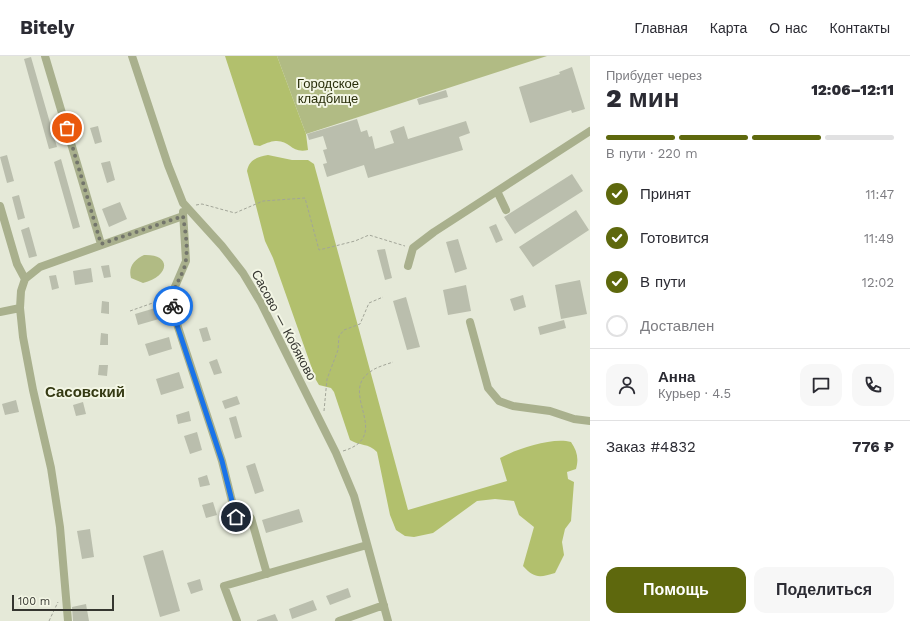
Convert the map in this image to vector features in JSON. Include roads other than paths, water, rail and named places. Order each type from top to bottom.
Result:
[{"type":"street","points":[[45,56],[101,244]]},
{"type":"street","name":"Сасово — Кобяково","points":[[132,56],[168,165],[185,205],[222,246],[243,273],[261,303],[336,453],[354,496],[388,621]]},
{"type":"street","points":[[408,266],[413,248],[434,232],[590,131]]},
{"type":"street","points":[[497,191],[506,210]]},
{"type":"street","points":[[185,205],[183,216],[187,244],[186,260],[172,296],[176,322],[222,461],[236,517],[251,518],[267,574]]},
{"type":"street","points":[[0,206],[17,264],[25,279]]},
{"type":"street","points":[[68,621],[58,512],[51,468],[23,338],[20,308],[21,291],[25,279],[40,267],[183,216]]},
{"type":"street","points":[[0,312],[20,308]]},
{"type":"street","points":[[470,322],[488,388],[499,401],[513,406],[550,411],[574,419],[590,421]]},
{"type":"street","points":[[237,621],[224,586],[367,545]]},
{"type":"street","points":[[339,621],[384,605]]},
{"type":"district","name":"Сасовский","points":[[85,392]]},
{"type":"park label","name":"Городское кладбище","points":[[328,90]]}]
